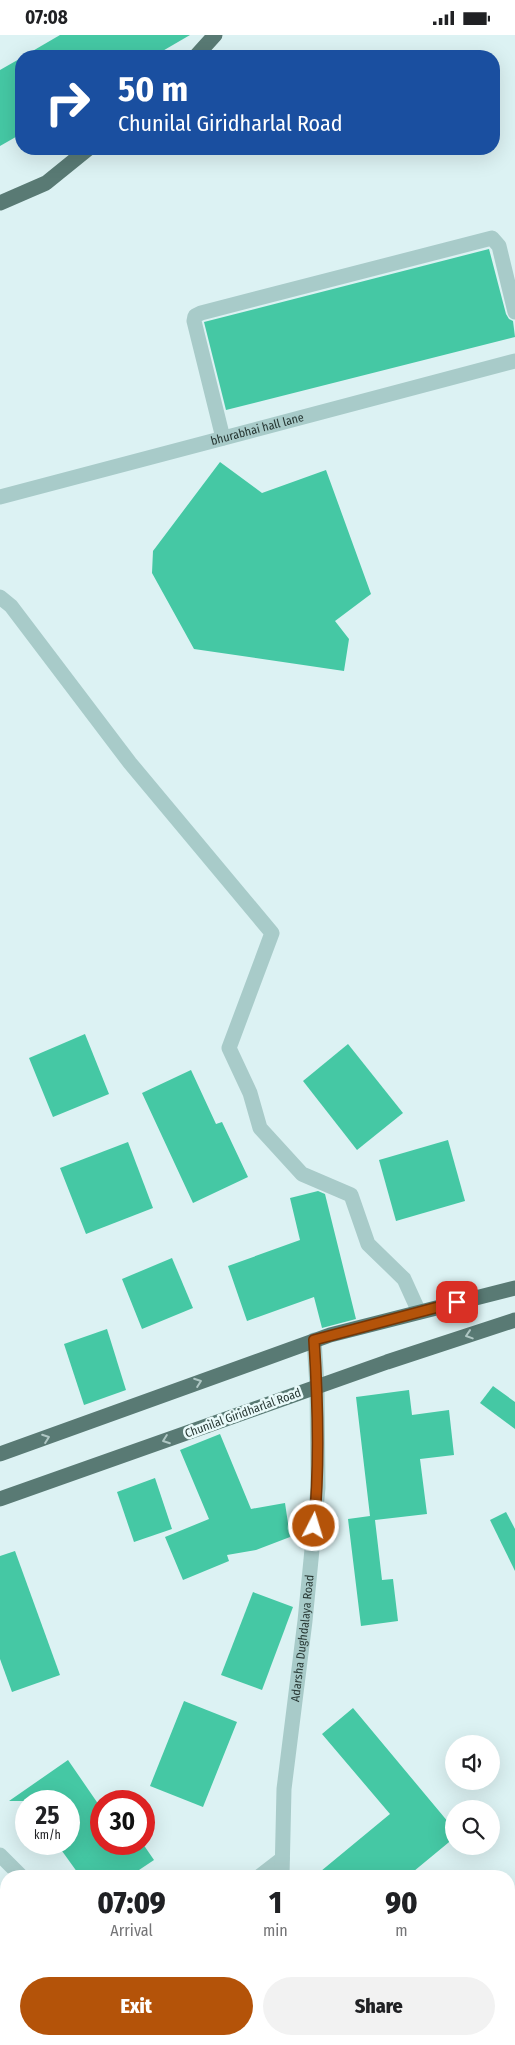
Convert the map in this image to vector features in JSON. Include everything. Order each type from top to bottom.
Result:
[{"type":"main road","points":[[201,50],[215,35]]},
{"type":"main road","points":[[0,203],[46,183],[81,155]]},
{"type":"main road","points":[[0,1454],[314,1340],[515,1287]]},
{"type":"main road","name":"Chunilal Giridharlal Road","points":[[0,1499],[317,1386],[515,1320]]},
{"type":"street","points":[[223,438],[194,321],[195,317],[201,313],[492,238],[499,246],[515,312]]},
{"type":"street","name":"bhurabhai hall lane","points":[[0,497],[515,361]]},
{"type":"street","points":[[0,597],[11,606],[130,763],[272,933],[229,1048],[250,1093],[260,1128],[302,1175],[352,1195],[368,1244],[404,1279],[419,1312]]},
{"type":"street","name":"Adarsha Dughdalaya Road","points":[[282,1870],[284,1789],[305,1621],[318,1488],[317,1386],[314,1340]]},
{"type":"street","points":[[0,1855],[15,1870]]},
{"type":"street","points":[[268,1870],[282,1859]]},
{"type":"building","points":[[60,35],[190,35],[164,50],[34,50]]},
{"type":"building","points":[[15,61],[15,137],[0,146],[0,70]]},
{"type":"building","points":[[489,249],[506,314],[513,321],[515,337],[226,410],[204,322]]},
{"type":"building","points":[[220,462],[262,493],[326,470],[371,594],[335,621],[349,639],[344,671],[194,649],[152,573],[153,551]]},
{"type":"building","points":[[85,1034],[109,1094],[53,1117],[29,1058]]},
{"type":"building","points":[[348,1044],[403,1113],[357,1150],[303,1081]]},
{"type":"building","points":[[191,1070],[216,1124],[222,1122],[248,1177],[193,1203],[142,1093]]},
{"type":"building","points":[[448,1140],[465,1201],[396,1221],[379,1160]]},
{"type":"building","points":[[128,1142],[153,1208],[86,1234],[60,1168]]},
{"type":"building","points":[[318,1191],[325,1194],[356,1319],[322,1328],[314,1297],[247,1321],[228,1266],[300,1240],[290,1198]]},
{"type":"building","points":[[172,1258],[193,1308],[142,1329],[122,1279]]},
{"type":"building","points":[[107,1329],[126,1390],[84,1405],[64,1344]]},
{"type":"building","points":[[493,1386],[515,1402],[515,1429],[480,1403]]},
{"type":"building","points":[[409,1390],[412,1415],[449,1410],[454,1455],[420,1459],[427,1514],[375,1520],[382,1580],[393,1579],[398,1621],[361,1626],[348,1519],[370,1516],[356,1397]]},
{"type":"building","points":[[220,1434],[251,1509],[285,1503],[290,1537],[256,1550],[227,1555],[229,1561],[183,1580],[165,1537],[209,1519],[180,1450]]},
{"type":"building","points":[[155,1478],[172,1529],[134,1542],[117,1492]]},
{"type":"building","points":[[506,1512],[515,1529],[515,1571],[490,1520]]},
{"type":"building","points":[[15,1551],[60,1675],[12,1692],[0,1659],[0,1556]]},
{"type":"building","points":[[253,1592],[293,1607],[262,1690],[221,1675]]},
{"type":"building","points":[[184,1701],[237,1722],[203,1807],[150,1786]]},
{"type":"building","points":[[353,1708],[445,1818],[445,1845],[415,1870],[322,1870],[390,1814],[322,1734]]},
{"type":"building","points":[[68,1760],[90,1792],[90,1855],[151,1855],[154,1860],[139,1870],[76,1870],[65,1855],[80,1855],[80,1790],[25,1790]]},
{"type":"route","points":[[314,1526],[318,1488],[317,1386],[314,1340],[457,1302]]}]
